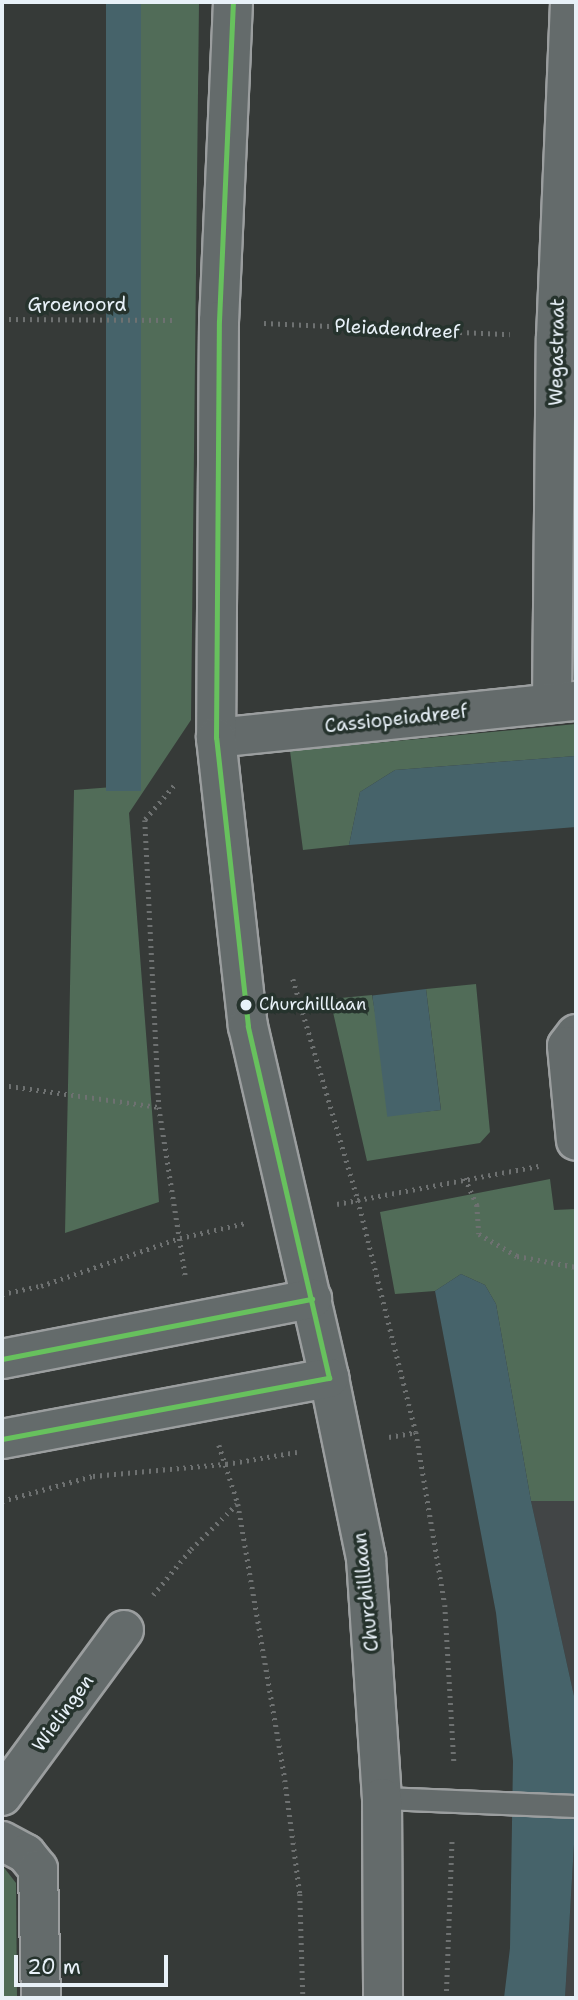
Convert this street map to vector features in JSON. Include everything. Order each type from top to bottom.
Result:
[{"type":"street","name":"Churchilllaan","points":[[233,2],[219,321],[216,738],[248,1026],[312,1299],[366,1558],[382,1798],[383,1998]]},
{"type":"street","name":"Wegastraat","points":[[564,701],[570,2]]},
{"type":"street","name":"Cassiopeiadreef","points":[[216,738],[564,701]]},
{"type":"street","points":[[575,1140],[567,1046],[576,1034]]},
{"type":"street","points":[[2,1359],[312,1299]]},
{"type":"street","points":[[2,1439],[329,1378]]},
{"type":"street","name":"Wielingen","points":[[2,1796],[124,1630]]},
{"type":"street","points":[[2,1841],[26,1854],[38,1869],[41,1998]]},
{"type":"lane","points":[[382,1798],[576,1805]]},
{"type":"path","name":"Groenoord","points":[[2,319],[68,316],[151,320]]},
{"type":"path","name":"Pleiadendreef","points":[[219,321],[566,337]]},
{"type":"path","points":[[192,1324],[159,1107],[145,820],[216,738]]},
{"type":"path","points":[[2,1085],[159,1107]]},
{"type":"path","points":[[2,1294],[41,1286],[180,1238],[464,1178],[549,1165],[575,1140]]},
{"type":"path","points":[[464,1178],[477,1205],[479,1234],[517,1256],[576,1267]]},
{"type":"path","points":[[358,1200],[416,1432],[445,1605],[453,1800],[446,1998]]},
{"type":"path","points":[[2,1500],[93,1476],[226,1464],[238,1504],[285,1780],[300,1894],[303,1998]]},
{"type":"path","points":[[124,1630],[191,1549],[238,1504]]},
{"type":"shaded area","points":[[531,1501],[576,1501],[576,1705]]},
{"type":"shaded area","points":[[576,1810],[576,1998],[565,1998]]},
{"type":"green space","points":[[141,2],[199,2],[191,720],[129,813],[159,1202],[65,1233],[74,790],[113,787]]},
{"type":"green space","points":[[576,724],[576,756],[395,770],[360,792],[349,845],[303,850],[290,751]]},
{"type":"green space","points":[[476,984],[490,1132],[480,1143],[367,1161],[330,999],[372,995],[393,1115],[441,1110],[426,989]]},
{"type":"green space","points":[[550,1179],[554,1210],[576,1209],[576,1501],[531,1501],[496,1304],[485,1285],[461,1274],[435,1291],[395,1294],[380,1212]]},
{"type":"green space","points":[[2,1865],[16,1883],[17,1998],[2,1998]]},
{"type":"water","points":[[106,2],[141,2],[141,791],[106,791]]},
{"type":"water","points":[[576,756],[576,827],[349,845],[360,792],[395,770]]},
{"type":"water","points":[[426,989],[441,1110],[387,1117],[372,996]]},
{"type":"water","points":[[461,1274],[485,1285],[496,1304],[531,1501],[576,1705],[576,1810],[565,1998],[504,1998],[510,1948],[513,1761],[496,1613],[435,1291]]},
{"type":"transit line","points":[[2,1439],[329,1378],[248,1026],[216,738],[219,321],[233,2]]},
{"type":"transit line","points":[[2,1359],[312,1299]]},
{"type":"place","name":"Churchilllaan","points":[[246,1005]]}]
